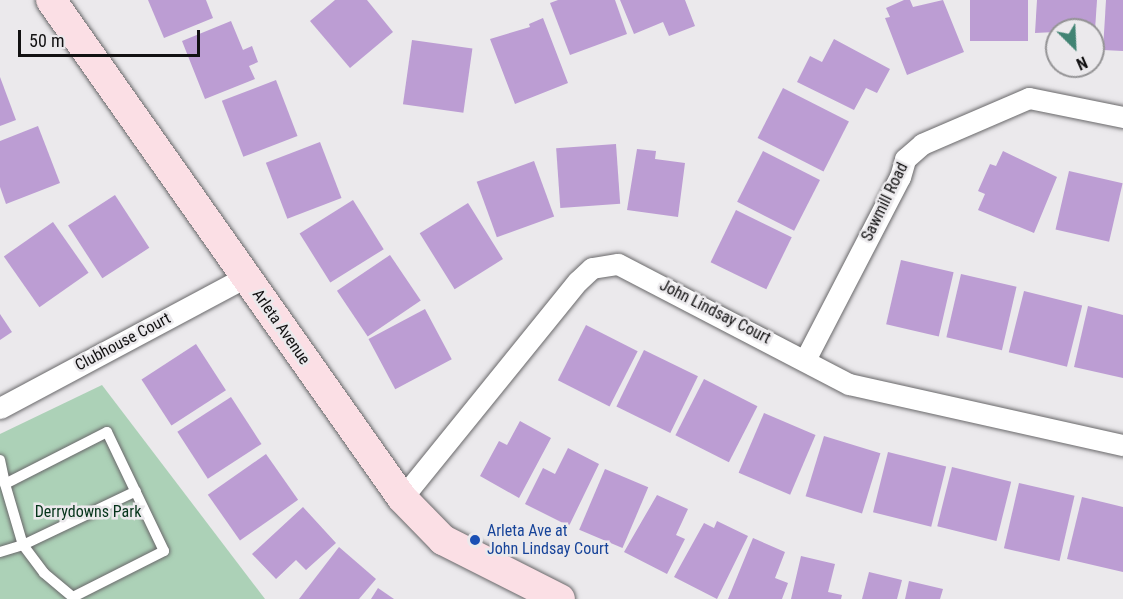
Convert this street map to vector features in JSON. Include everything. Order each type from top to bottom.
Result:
[{"type":"street","name":"Arleta Avenue","points":[[51,0],[402,498],[443,540],[560,599]]},
{"type":"street","name":"Sawmill Road","points":[[806,358],[900,177],[905,159],[922,144],[1029,98],[1123,117]]},
{"type":"street","name":"John Lindsay Court","points":[[402,498],[592,268],[618,264],[806,358],[849,384],[1123,445]]},
{"type":"street","name":"Clubhouse Court","points":[[0,408],[245,277]]},
{"type":"lane","points":[[0,460],[5,484],[23,546],[44,573],[73,597],[165,551],[107,432],[5,484]]},
{"type":"lane","points":[[0,552],[23,546],[136,491]]},
{"type":"green space","name":"Derrydowns Park","points":[[102,385],[265,599],[0,599],[0,434]]},
{"type":"building","points":[[148,0],[206,0],[213,18],[164,38]]},
{"type":"building","points":[[335,0],[367,0],[393,32],[350,68],[310,21]]},
{"type":"building","points":[[558,0],[615,0],[627,34],[570,55],[550,3]]},
{"type":"building","points":[[620,0],[685,0],[695,26],[669,36],[663,22],[634,34]]},
{"type":"building","points":[[904,0],[910,0],[913,7],[943,0],[964,52],[907,75],[885,18],[890,17],[886,8]]},
{"type":"building","points":[[970,0],[1028,0],[1028,41],[970,41]]},
{"type":"building","points":[[1037,0],[1097,0],[1096,18],[1045,18],[1045,32],[1035,33]]},
{"type":"building","points":[[1106,0],[1123,0],[1123,51],[1105,50]]},
{"type":"building","points":[[543,18],[568,83],[515,104],[490,39],[530,27],[529,24]]},
{"type":"building","points":[[231,21],[243,50],[252,46],[258,62],[249,66],[255,79],[205,99],[182,41]]},
{"type":"building","points":[[834,39],[890,69],[877,93],[866,88],[854,110],[797,82],[810,56],[822,62]]},
{"type":"building","points":[[412,40],[472,48],[463,113],[403,104]]},
{"type":"building","points":[[0,77],[16,120],[0,126]]},
{"type":"building","points":[[276,80],[298,136],[243,157],[222,101]]},
{"type":"building","points":[[783,88],[849,122],[824,171],[758,138]]},
{"type":"building","points":[[38,126],[60,183],[6,204],[0,187],[0,141]]},
{"type":"building","points":[[320,142],[342,198],[287,219],[266,163]]},
{"type":"building","points":[[616,144],[620,204],[560,208],[556,148]]},
{"type":"building","points":[[637,149],[656,151],[655,159],[685,163],[678,217],[627,210]]},
{"type":"building","points":[[763,151],[820,180],[794,231],[737,202]]},
{"type":"building","points":[[1003,151],[1057,177],[1034,233],[978,210],[985,194],[978,191],[990,164],[996,166]]},
{"type":"building","points":[[534,161],[554,216],[497,237],[477,182]]},
{"type":"building","points":[[1069,171],[1123,183],[1109,242],[1056,229]]},
{"type":"building","points":[[115,195],[149,248],[102,278],[68,225]]},
{"type":"building","points":[[353,200],[384,249],[330,283],[300,233]]},
{"type":"building","points":[[468,203],[503,259],[455,289],[420,233]]},
{"type":"building","points":[[736,210],[792,237],[766,289],[711,262]]},
{"type":"building","points":[[53,222],[89,273],[39,307],[4,256]]},
{"type":"building","points":[[390,255],[421,301],[368,336],[337,291]]},
{"type":"building","points":[[901,260],[954,272],[939,336],[886,324]]},
{"type":"building","points":[[961,274],[1017,287],[1002,350],[946,337]]},
{"type":"building","points":[[1024,291],[1082,306],[1067,367],[1009,352]]},
{"type":"building","points":[[1088,306],[1123,315],[1123,378],[1074,367]]},
{"type":"building","points":[[425,309],[452,359],[395,389],[368,339]]},
{"type":"building","points":[[0,314],[12,332],[0,340]]},
{"type":"building","points":[[586,325],[638,351],[610,407],[558,380]]},
{"type":"building","points":[[196,344],[226,390],[171,426],[141,379]]},
{"type":"building","points":[[644,350],[698,376],[670,433],[616,407]]},
{"type":"building","points":[[704,379],[757,406],[729,462],[675,435]]},
{"type":"building","points":[[231,397],[261,444],[208,479],[177,432]]},
{"type":"building","points":[[764,413],[816,435],[790,495],[739,473]]},
{"type":"building","points":[[520,421],[551,438],[519,498],[480,476],[499,441],[507,445]]},
{"type":"building","points":[[824,436],[880,453],[862,513],[806,496]]},
{"type":"building","points":[[568,448],[599,464],[569,526],[525,504],[543,468],[555,474]]},
{"type":"building","points":[[888,452],[946,467],[931,527],[873,512]]},
{"type":"building","points":[[266,454],[298,500],[240,541],[208,495]]},
{"type":"building","points":[[952,467],[1011,482],[996,541],[937,526]]},
{"type":"building","points":[[605,469],[648,487],[622,548],[579,530]]},
{"type":"building","points":[[1019,483],[1075,496],[1059,561],[1004,548]]},
{"type":"building","points":[[657,495],[688,509],[676,535],[685,539],[667,574],[624,552]]},
{"type":"building","points":[[1082,497],[1123,507],[1123,572],[1067,559]]},
{"type":"building","points":[[303,507],[336,543],[306,570],[296,560],[276,579],[252,554]]},
{"type":"building","points":[[717,521],[748,536],[717,599],[674,577],[704,523],[714,528]]},
{"type":"building","points":[[753,538],[785,552],[775,578],[788,583],[782,599],[728,599]]},
{"type":"building","points":[[339,547],[376,579],[359,599],[299,599]]},
{"type":"building","points":[[801,556],[835,564],[828,592],[842,595],[841,599],[791,599]]},
{"type":"building","points":[[869,572],[902,580],[897,599],[862,599]]},
{"type":"building","points":[[909,581],[943,589],[940,599],[905,599]]},
{"type":"building","points":[[378,588],[394,599],[371,599]]},
{"type":"place","name":"Arleta Ave at John Lindsay Court","points":[[475,540]]}]
